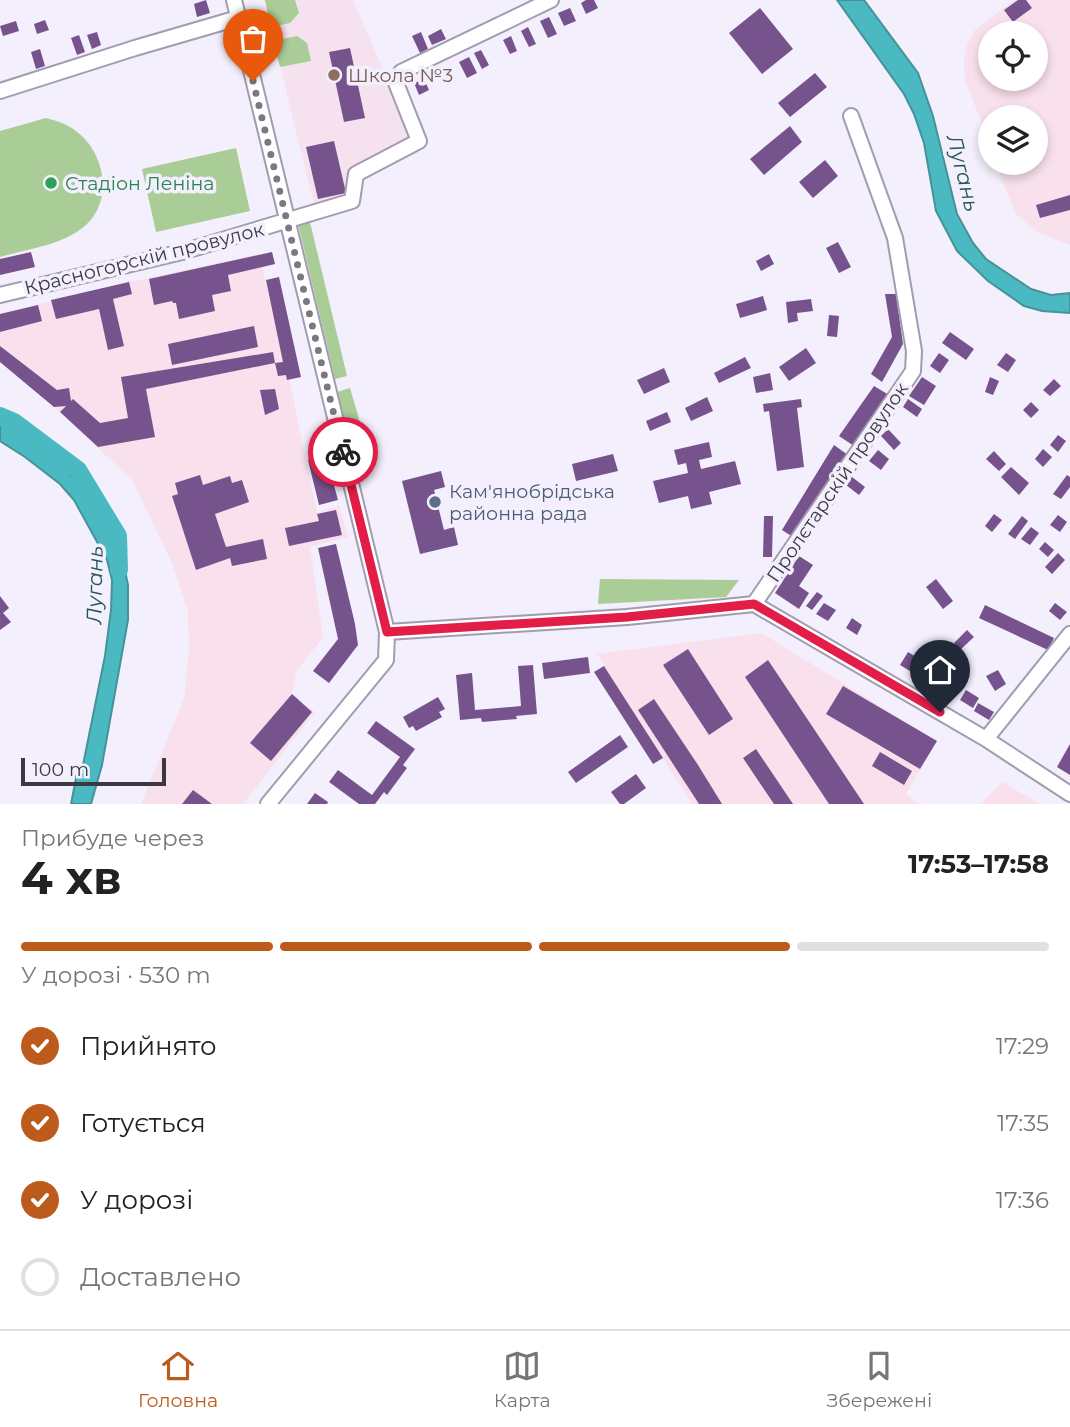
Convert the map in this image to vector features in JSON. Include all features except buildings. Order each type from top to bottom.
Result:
[{"type":"street","points":[[234,0],[387,632],[386,660],[268,804]]},
{"type":"street","name":"Красногорскій провулок","points":[[0,295],[182,252],[352,201],[356,174],[419,141],[396,83],[401,72],[551,0]]},
{"type":"street","points":[[0,91],[238,18]]},
{"type":"street","name":"Пролєтарскій провулок","points":[[754,604],[913,372],[915,351],[895,238],[851,116]]},
{"type":"street","points":[[387,632],[627,617],[754,604],[986,739],[1066,792]]},
{"type":"street","points":[[986,739],[1070,634]]},
{"type":"shaded area","name":"Школа №3","points":[[264,0],[353,0],[418,151],[364,176],[357,206],[351,210],[317,217]]},
{"type":"shaded area","points":[[1014,0],[1070,0],[1070,245],[1037,232],[1017,215],[1000,175],[1048,175],[1048,105],[978,105],[978,113],[965,80],[967,44],[978,28],[978,91],[1048,91],[1048,21],[987,21]]},
{"type":"shaded area","points":[[259,254],[317,513],[339,506],[348,537],[310,547],[323,637],[296,672],[292,694],[315,712],[243,804],[141,804],[184,699],[189,651],[188,612],[173,565],[132,480],[60,412],[0,362],[0,314]]},
{"type":"shaded area","points":[[761,633],[937,741],[906,794],[920,804],[692,804],[597,654]]},
{"type":"shaded area","points":[[1002,782],[1040,804],[981,804]]},
{"type":"green space","points":[[265,0],[295,0],[299,13],[290,23],[271,27]]},
{"type":"green space","points":[[297,36],[307,43],[311,61],[280,67],[273,41]]},
{"type":"green space","name":"Стадіон Леніна","points":[[46,118],[73,129],[94,152],[102,179],[99,207],[92,219],[72,235],[0,257],[0,131]]},
{"type":"green space","points":[[236,148],[250,211],[156,232],[142,169]]},
{"type":"green space","points":[[309,218],[347,376],[335,379],[297,220]]},
{"type":"green space","points":[[350,388],[368,449],[352,451],[337,392]]},
{"type":"green space","points":[[600,579],[739,580],[726,597],[598,604]]},
{"type":"water","points":[[837,0],[864,0],[918,73],[933,116],[957,214],[973,243],[986,259],[1031,289],[1051,295],[1070,293],[1070,313],[1042,311],[1024,306],[988,281],[957,251],[936,211],[924,143],[914,114],[904,94]]},
{"type":"water","points":[[0,423],[48,453],[67,471],[92,499],[121,551],[128,585],[128,620],[102,765],[91,804],[71,804],[78,768],[83,765],[105,656],[112,580],[107,560],[74,500],[60,484],[0,441]]},
{"type":"waterway","name":"Лугань","points":[[0,416],[14,422],[78,470],[118,536],[119,570]]},
{"type":"way so far","points":[[253,81],[343,452]]},
{"type":"place","name":"Школа №3","points":[[334,75]]},
{"type":"place","name":"Стадіон Леніна","points":[[51,183]]},
{"type":"place","name":"Кам'янобрідська районна рада","points":[[435,502]]},
{"type":"route","points":[[343,452],[387,632],[627,617],[754,604],[940,712]]}]
